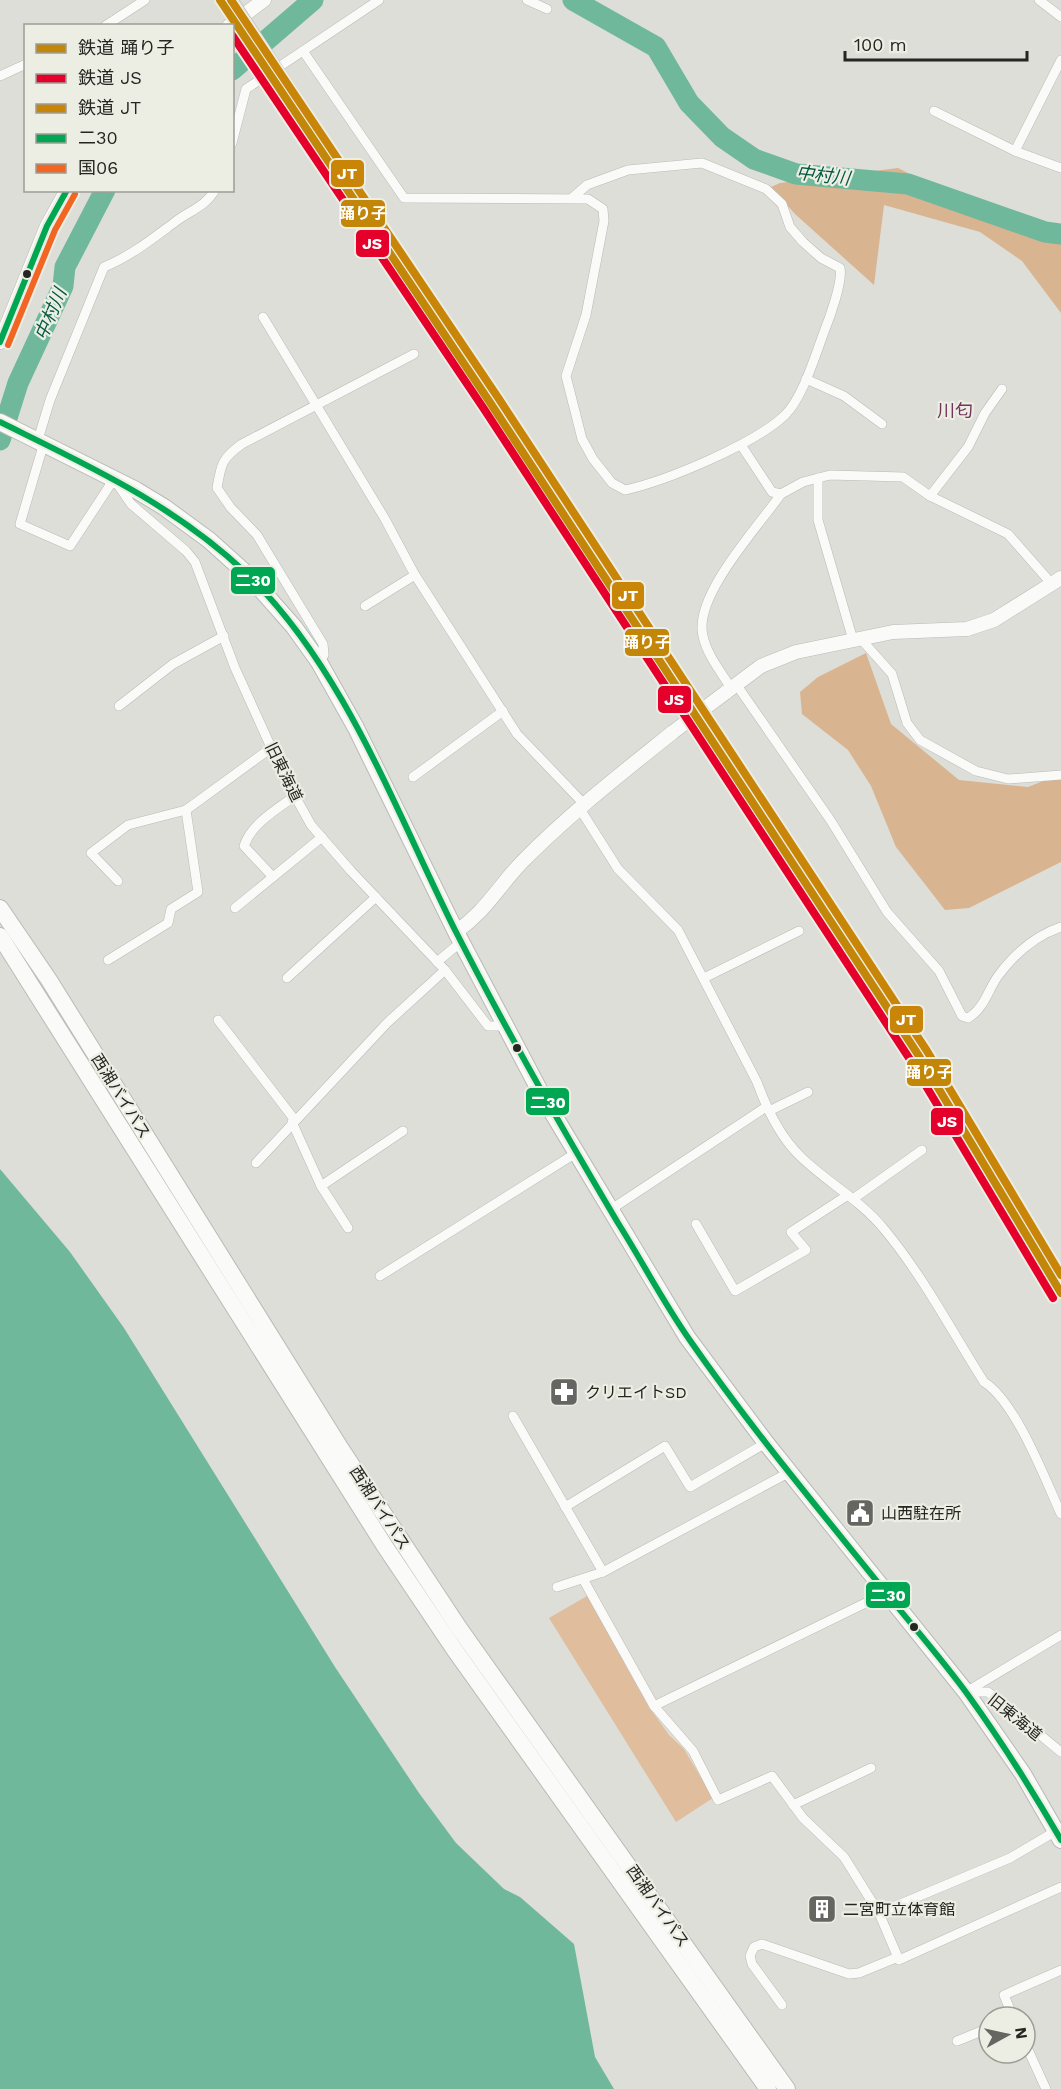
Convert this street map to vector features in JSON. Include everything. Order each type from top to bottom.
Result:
[{"type":"highway","points":[[0,422],[114,479],[164,507],[217,547],[274,602],[319,662],[356,728],[458,937],[506,1026],[576,1153],[687,1337],[766,1443],[966,1692],[1023,1774],[1058,1836]]},
{"type":"highway","name":"西湘バイパス","points":[[0,908],[68,1010],[341,1449],[446,1609],[788,2089]]},
{"type":"highway","name":"西湘バイパス","points":[[0,936],[384,1545],[454,1649],[768,2089]]},
{"type":"street","points":[[108,24],[145,0]]},
{"type":"street","points":[[232,24],[264,0]]},
{"type":"street","points":[[234,135],[246,89],[379,0]]},
{"type":"street","points":[[527,0],[547,9]]},
{"type":"street","points":[[1039,0],[1061,17]]},
{"type":"street","points":[[303,51],[404,198],[572,198],[588,199],[603,210],[604,221],[586,315],[566,376],[582,439],[593,459],[612,483],[625,490],[643,486],[741,445],[786,414],[806,379],[833,311],[834,295],[842,278],[840,267],[821,258],[790,227],[782,204],[766,189],[702,163],[628,170],[587,185],[572,198]]},
{"type":"street","points":[[1016,151],[1061,60]]},
{"type":"street","points":[[0,76],[24,65]]},
{"type":"street","points":[[934,111],[1016,151],[1061,168]]},
{"type":"street","points":[[0,342],[47,226],[66,192]]},
{"type":"street","points":[[114,479],[70,546],[20,524],[50,400],[104,267],[134,253],[177,220],[198,210],[213,192]]},
{"type":"street","points":[[263,316],[385,519],[415,575],[517,734],[582,806],[618,869],[678,930],[757,1082],[768,1109],[799,1156],[850,1197],[882,1227],[917,1273],[984,1382],[993,1388],[1018,1424],[1061,1514]]},
{"type":"street","points":[[319,662],[324,655],[323,644],[257,535],[231,508],[217,488],[225,456],[315,403],[414,354]]},
{"type":"street","points":[[806,379],[844,396],[882,424]]},
{"type":"street","points":[[930,496],[968,447],[985,413],[1002,389]]},
{"type":"street","points":[[741,445],[772,492],[781,494]]},
{"type":"street","points":[[437,962],[522,862],[582,806],[673,732],[731,688],[761,666],[796,652],[893,632],[967,629],[994,620],[1056,580],[1008,534],[930,496],[903,477],[830,475],[803,482],[781,494],[730,561],[702,619],[702,635],[710,655],[731,688],[831,821],[887,912],[939,971],[962,1016],[968,1018],[977,1013],[998,976],[1019,952],[1041,934],[1061,927]]},
{"type":"street","points":[[818,478],[818,520],[856,639],[892,674],[907,723],[920,740],[975,771],[997,777],[1008,779],[1061,775]]},
{"type":"street","name":"旧東海道","points":[[114,479],[131,504],[186,551],[195,562],[271,748],[294,796],[322,837],[445,970],[488,1026],[506,1026]]},
{"type":"street","points":[[365,606],[415,575]]},
{"type":"street","points":[[119,706],[173,664],[224,636]]},
{"type":"street","points":[[413,777],[503,711]]},
{"type":"street","points":[[118,881],[90,853],[128,825],[186,810],[271,748]]},
{"type":"street","points":[[273,878],[244,846],[246,838],[267,816],[294,796]]},
{"type":"street","points":[[108,960],[168,923],[171,909],[198,892],[186,810]]},
{"type":"street","points":[[235,908],[322,837]]},
{"type":"street","points":[[287,978],[376,897]]},
{"type":"street","points":[[704,978],[799,931]]},
{"type":"street","points":[[256,1162],[293,1120],[387,1023],[445,970]]},
{"type":"street","points":[[218,1020],[293,1120],[321,1186],[348,1228]]},
{"type":"street","points":[[610,1210],[768,1109],[808,1092]]},
{"type":"street","points":[[321,1186],[403,1131]]},
{"type":"street","points":[[696,1224],[735,1291],[806,1250],[791,1232],[922,1150]]},
{"type":"street","points":[[380,1276],[576,1153]]},
{"type":"street","points":[[513,1416],[603,1572]]},
{"type":"street","points":[[566,1508],[665,1446],[690,1487],[766,1443]]},
{"type":"street","points":[[557,1587],[603,1572],[790,1472]]},
{"type":"street","points":[[583,1579],[654,1706],[693,1751],[718,1800],[772,1776],[793,1805],[844,1857],[879,1913],[899,1960],[1061,1887]]},
{"type":"street","points":[[654,1706],[886,1593]]},
{"type":"street","points":[[966,1692],[1061,1635]]},
{"type":"street","name":"旧東海道","points":[[966,1692],[988,1692],[1061,1752]]},
{"type":"street","points":[[793,1805],[871,1768]]},
{"type":"street","points":[[879,1913],[1058,1836]]},
{"type":"street","points":[[782,2005],[752,1964],[750,1956],[754,1947],[762,1944],[849,1974],[859,1973],[898,1957]]},
{"type":"street","points":[[1008,2005],[1004,1995],[1061,1970]]},
{"type":"street","points":[[957,2041],[977,2033]]},
{"type":"street","points":[[1035,2065],[1046,2089]]},
{"type":"shaded area","points":[[898,168],[1040,239],[1061,243],[1061,313],[1022,261],[980,232],[884,205],[874,285],[795,214],[771,187],[780,183]]},
{"type":"shaded area","points":[[866,653],[891,724],[959,780],[1028,787],[1061,774],[1061,862],[969,908],[945,910],[896,847],[871,786],[848,750],[802,714],[800,692],[818,677]]},
{"type":"shaded area","points":[[0,1169],[70,1252],[124,1328],[335,1667],[419,1793],[456,1843],[504,1889],[520,1897],[574,1944],[595,2057],[614,2089],[0,2089]]},
{"type":"shaded area","points":[[587,1596],[649,1707],[669,1735],[684,1749],[713,1798],[676,1822],[549,1618]]},
{"type":"waterway","name":"中村川","points":[[234,68],[313,0]]},
{"type":"waterway","name":"中村川","points":[[573,0],[656,47],[689,103],[722,137],[754,159],[796,174],[908,184],[1045,232],[1061,234]]},
{"type":"waterway","name":"中村川","points":[[0,440],[18,383],[63,286],[65,267],[104,192]]},
{"type":"railway","points":[[236,0],[925,1051],[1061,1277]]},
{"type":"rail line","name":"踊り子","points":[[220,0],[491,404],[919,1056],[1061,1293]]},
{"type":"rail line","name":"JT","points":[[231,0],[499,399],[927,1051],[1061,1275]]},
{"type":"rail line","name":"JS","points":[[234,38],[484,409],[911,1061],[1053,1298]]},
{"type":"transit line","name":"二30","points":[[0,342],[47,226],[66,192]]},
{"type":"transit line","name":"国06","points":[[8,345],[55,230],[75,194]]},
{"type":"transit line","name":"二30","points":[[0,422],[129,488],[189,526],[246,573],[281,610],[312,652],[365,742],[455,930],[514,1041],[670,1311],[766,1443],[968,1695],[993,1730],[1061,1840]]},
{"type":"place","name":"クリエイトSD","points":[[564,1392]]},
{"type":"place","name":"山西駐在所","points":[[860,1513]]},
{"type":"place","name":"二宮町立体育館","points":[[822,1909]]},
{"type":"district","name":"川匂","points":[[955,410]]}]
